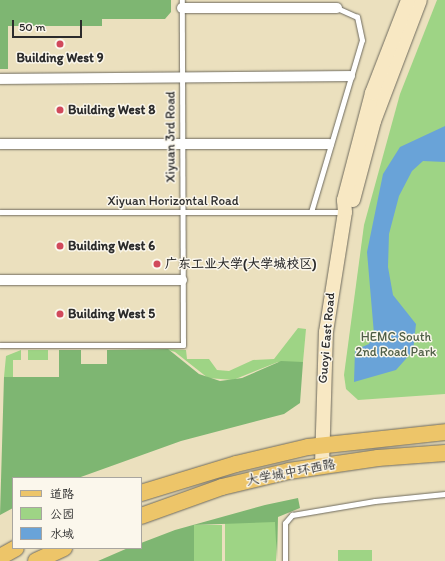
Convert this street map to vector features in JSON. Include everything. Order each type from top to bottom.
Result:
[{"type":"main road","name":"Guoyi East Road","points":[[322,465],[321,445],[327,320],[346,212],[344,200],[360,132],[408,0]]},
{"type":"main road","name":"Guoyi East Road","points":[[346,212],[352,203],[374,121],[420,0]]},
{"type":"main road","name":"大学城中环西路","points":[[142,493],[236,464],[321,445],[445,432]]},
{"type":"main road","name":"大学城中环西路","points":[[142,516],[222,487],[322,465],[445,453]]},
{"type":"main road","points":[[0,557],[14,549]]},
{"type":"main road","points":[[36,561],[62,549]]},
{"type":"street","points":[[182,4],[337,8]]},
{"type":"street","points":[[0,79],[350,76]]},
{"type":"street","points":[[0,144],[329,144]]},
{"type":"street","points":[[0,280],[182,280]]},
{"type":"lane","name":"Xiyuan 3rd Road","points":[[0,345],[182,345],[182,4]]},
{"type":"lane","points":[[312,212],[329,144],[350,76],[362,30],[354,14],[337,8]]},
{"type":"lane","name":"Xiyuan Horizontal Road","points":[[0,212],[346,212]]},
{"type":"lane","points":[[285,561],[287,519],[344,505],[445,494]]},
{"type":"green space","points":[[0,0],[171,0],[171,12],[165,19],[102,19],[102,26],[8,26],[8,69],[0,69]]},
{"type":"green space","name":"HEMC South 2nd Road Park","points":[[437,0],[445,0],[445,394],[358,400],[346,389],[344,375],[364,225],[400,94]]},
{"type":"green space","points":[[298,328],[306,329],[303,362],[278,362],[233,380],[208,378],[175,352],[165,349],[186,350],[187,359],[209,359],[217,370],[229,371],[253,360],[274,359]]},
{"type":"green space","points":[[168,349],[199,374],[220,381],[242,378],[281,361],[303,362],[300,403],[284,414],[181,441],[81,477],[12,477],[12,509],[0,515],[4,377],[59,377],[59,350],[81,350],[81,364],[107,364],[107,350]]},
{"type":"green space","points":[[21,350],[21,360],[13,360],[13,377],[4,377],[6,356]]},
{"type":"green space","points":[[28,350],[48,350],[48,360],[28,360]]},
{"type":"green space","points":[[298,498],[300,508],[278,517],[277,561],[275,522],[194,525],[194,561],[98,561],[126,549],[142,549],[142,543],[175,530],[265,505]]},
{"type":"green space","points":[[225,522],[276,522],[276,561],[225,561]]},
{"type":"green space","points":[[194,525],[222,525],[222,561],[194,561]]},
{"type":"green space","points":[[338,550],[372,550],[372,561],[338,561]]},
{"type":"water","points":[[445,126],[445,162],[423,161],[412,171],[399,196],[389,234],[388,267],[393,295],[416,324],[413,351],[396,370],[354,382],[355,350],[369,344],[374,334],[367,252],[383,174],[400,147]]},
{"type":"place","name":"Building West 9","points":[[60,44]]},
{"type":"place","name":"Building West 8","points":[[60,110]]},
{"type":"place","name":"Building West 6","points":[[60,246]]},
{"type":"place","name":"广东工业大学(大学城校区)","points":[[157,264]]},
{"type":"place","name":"Building West 5","points":[[60,314]]}]
